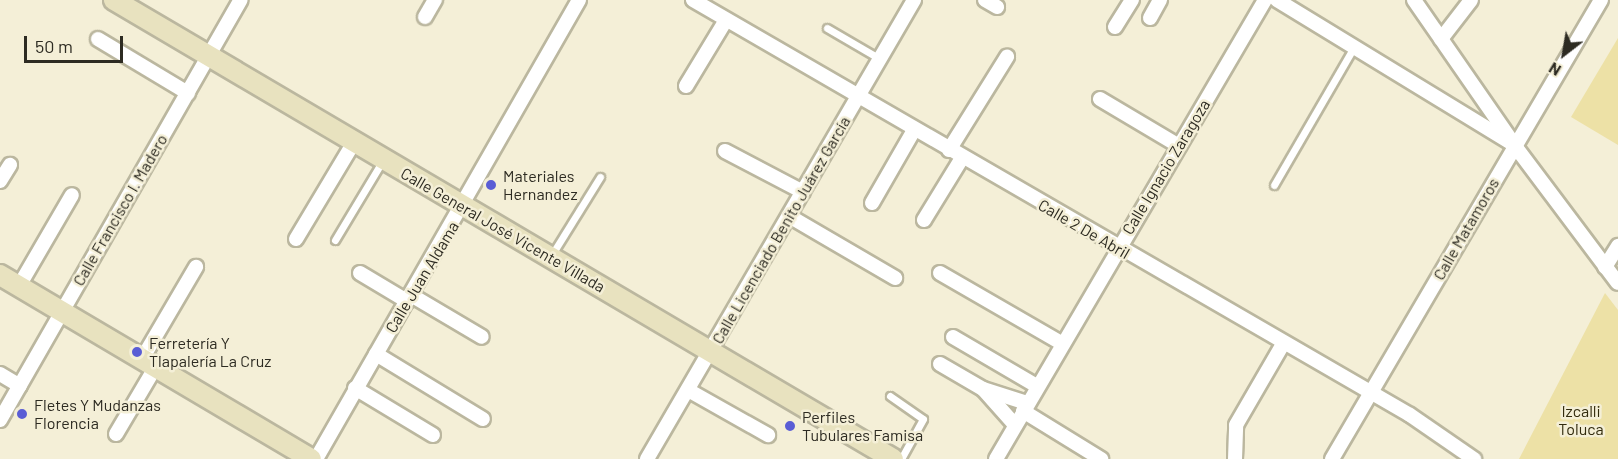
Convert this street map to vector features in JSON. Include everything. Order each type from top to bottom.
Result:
[{"type":"main road","name":"Calle General José Vicente Villada","points":[[114,0],[893,459]]},
{"type":"main road","points":[[0,275],[311,459]]},
{"type":"street","name":"Calle Francisco I. Madero","points":[[0,420],[242,0]]},
{"type":"street","points":[[425,17],[435,0]]},
{"type":"street","name":"Calle Juan Aldama","points":[[316,459],[355,388],[463,207],[579,0]]},
{"type":"street","name":"Calle 2 De Abril","points":[[693,0],[1118,249],[1370,393],[1469,458]]},
{"type":"street","points":[[985,0],[997,7]]},
{"type":"street","points":[[1115,27],[1132,0]]},
{"type":"street","points":[[1150,18],[1160,0]]},
{"type":"street","name":"Calle Ignacio Zaragoza","points":[[996,459],[1061,343],[1264,0]]},
{"type":"street","points":[[1277,0],[1515,146]]},
{"type":"street","points":[[1414,0],[1515,146],[1618,283]]},
{"type":"street","points":[[1441,39],[1471,0]]},
{"type":"street","name":"Calle Matamoros","points":[[1332,459],[1600,0]]},
{"type":"street","name":"Calle Licenciado Benito Juárez García","points":[[647,459],[858,97],[911,1]]},
{"type":"street","points":[[686,86],[726,20]]},
{"type":"street","points":[[98,39],[188,93]]},
{"type":"street","points":[[949,150],[1007,57]]},
{"type":"street","points":[[1100,99],[1179,146]]},
{"type":"street","points":[[872,203],[914,130]]},
{"type":"street","points":[[296,240],[354,142]]},
{"type":"street","points":[[725,151],[803,192]]},
{"type":"street","points":[[924,220],[962,158]]},
{"type":"street","points":[[0,181],[10,165]]},
{"type":"street","points":[[19,286],[72,195]]},
{"type":"street","points":[[789,216],[895,278]]},
{"type":"street","points":[[1605,267],[1618,246]]},
{"type":"street","points":[[116,434],[196,267]]},
{"type":"street","points":[[360,273],[482,337]]},
{"type":"street","points":[[940,273],[1061,343]]},
{"type":"street","points":[[953,337],[1037,386]]},
{"type":"street","points":[[1235,459],[1236,425],[1283,344]]},
{"type":"street","points":[[376,354],[483,419]]},
{"type":"street","points":[[940,364],[983,389],[1025,407],[1101,459]]},
{"type":"street","points":[[0,374],[20,386]]},
{"type":"street","points":[[355,388],[433,435]]},
{"type":"street","points":[[983,389],[1015,425]]},
{"type":"street","points":[[688,390],[768,435]]},
{"type":"lane","points":[[827,28],[880,58]]},
{"type":"lane","points":[[1274,184],[1354,47]]},
{"type":"lane","points":[[335,240],[383,160]]},
{"type":"lane","points":[[551,258],[600,177]]},
{"type":"lane","points":[[890,396],[923,419],[901,459]]},
{"type":"green space","points":[[1618,38],[1618,145],[1571,117]]},
{"type":"green space","name":"Izcalli Toluca","points":[[1605,293],[1618,310],[1618,459],[1519,459]]},
{"type":"place","name":"Materiales Hernandez","points":[[491,185]]},
{"type":"place","name":"Ferretería Y Tlapalería La Cruz","points":[[137,352]]},
{"type":"place","name":"Fletes Y Mudanzas Florencia","points":[[22,414]]},
{"type":"place","name":"Perfiles Tubulares Famisa","points":[[790,426]]}]
